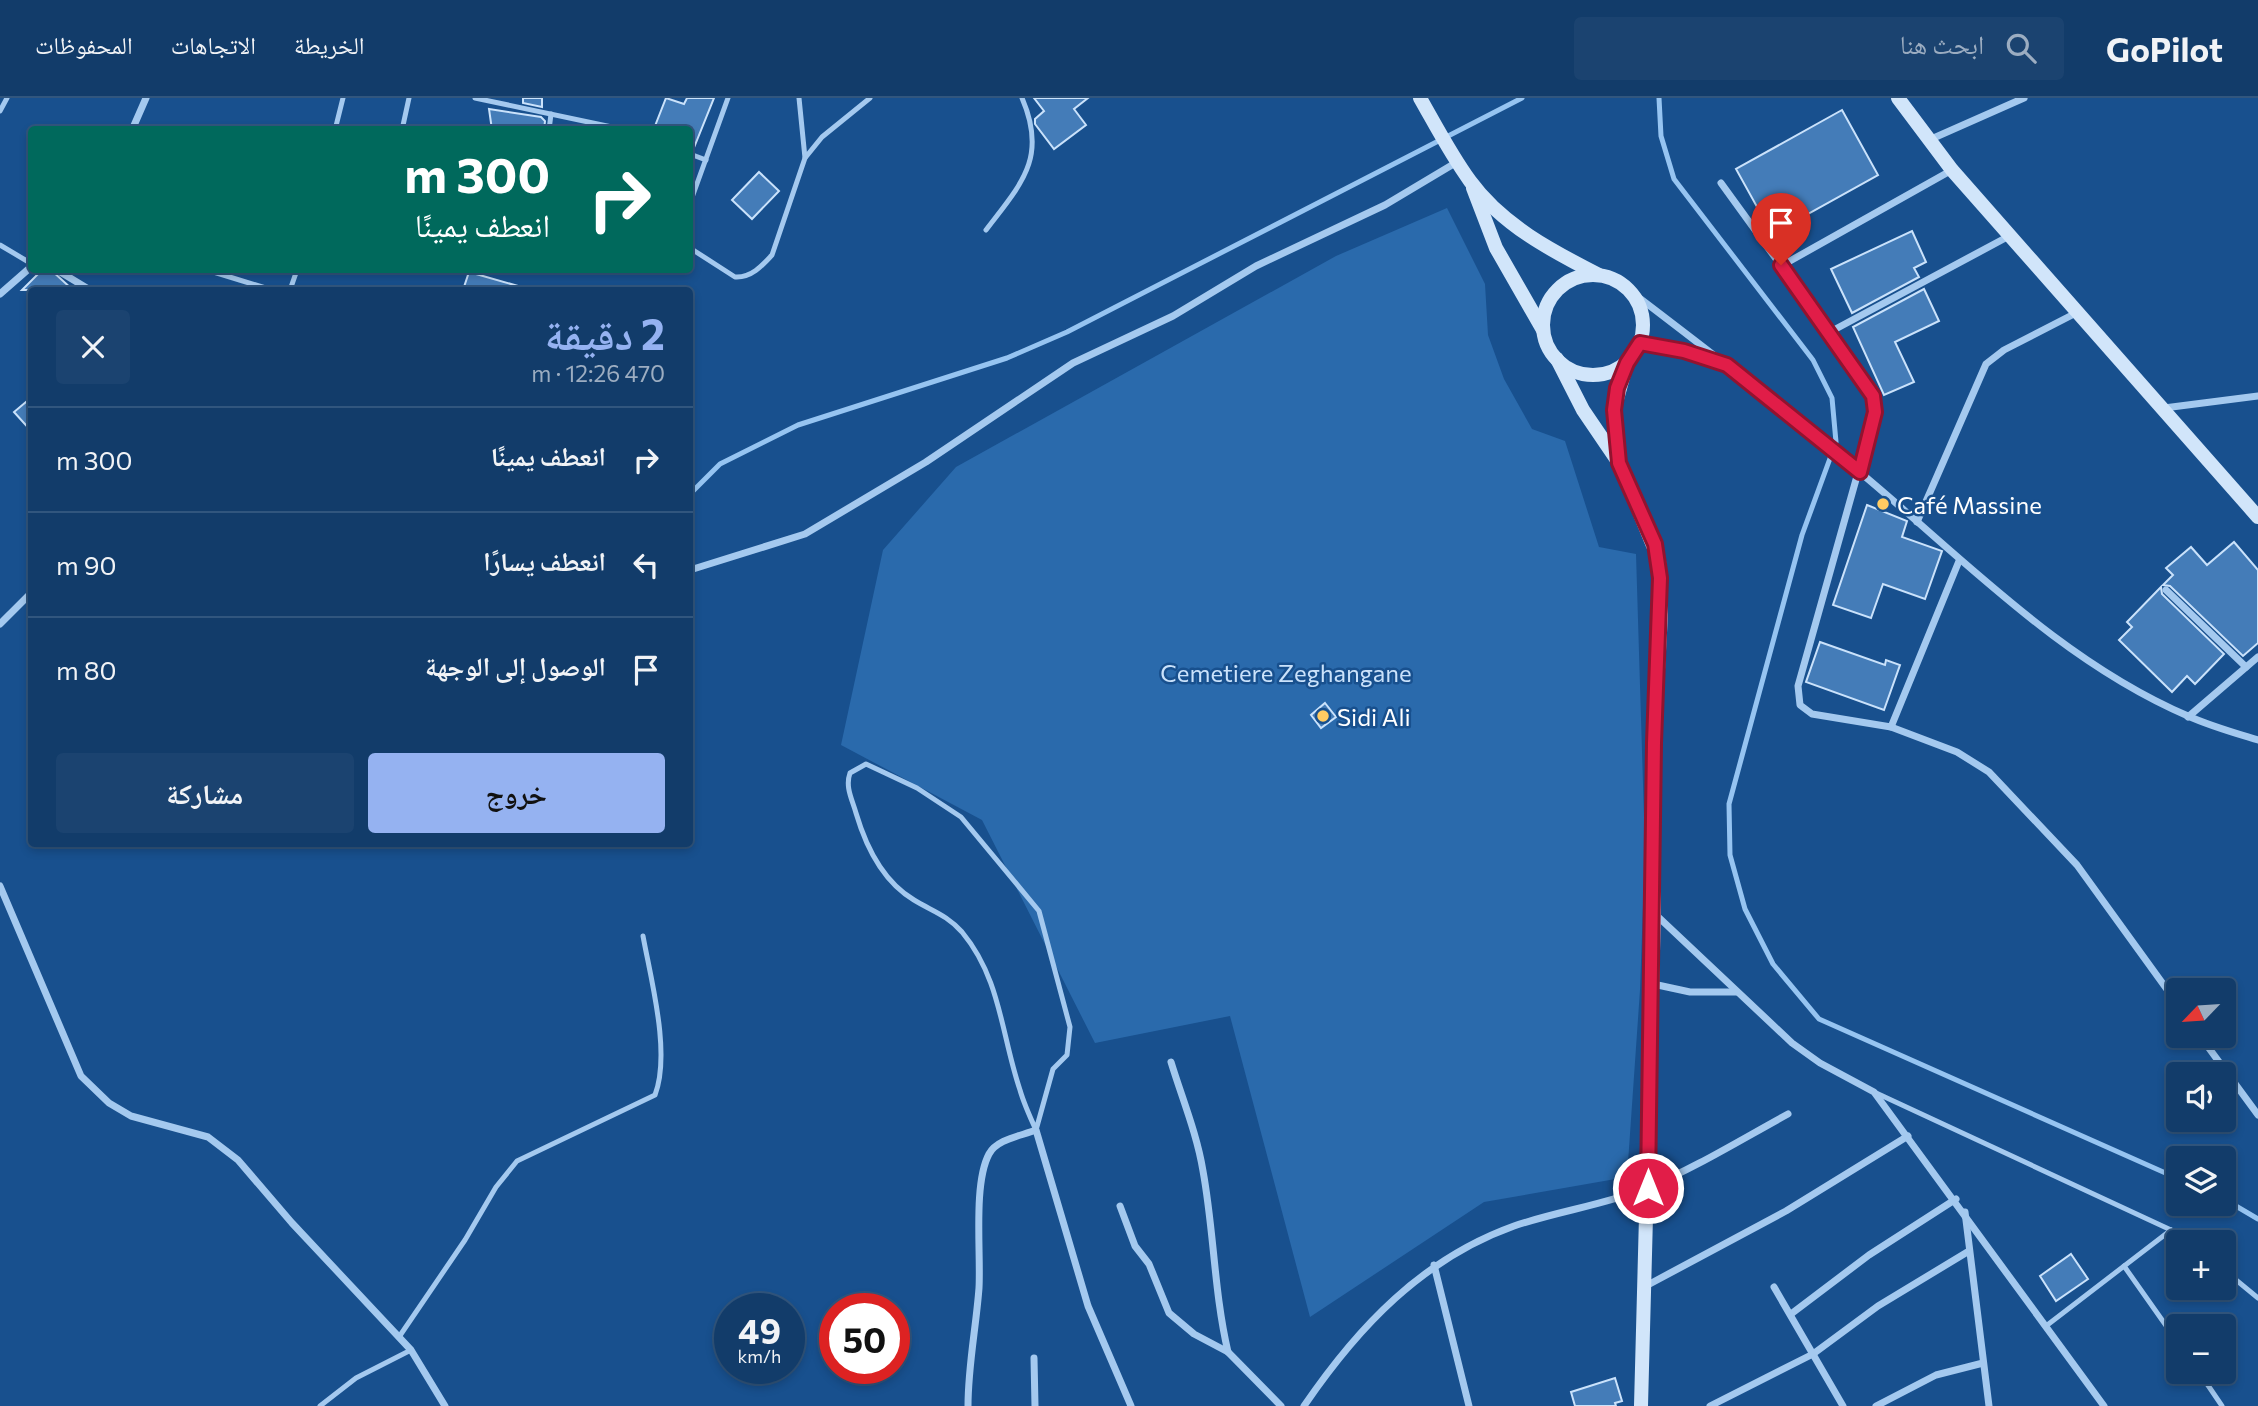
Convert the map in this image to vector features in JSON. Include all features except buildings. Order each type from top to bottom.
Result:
[{"type":"main road","points":[[1420,98],[1472,183],[1507,219],[1550,250],[1625,287],[1636,298],[1642,312],[1643,328],[1640,343],[1627,363],[1617,388],[1614,410],[1619,463]]},
{"type":"main road","points":[[1898,98],[1952,170],[2258,517]]},
{"type":"main road","points":[[1472,183],[1496,248],[1543,331],[1578,402],[1619,463],[1659,560],[1661,614],[1654,743],[1654,913],[1641,1406]]},
{"type":"main road","points":[[1543,331],[1549,301],[1558,289],[1571,280],[1601,275]]},
{"type":"main road","points":[[1556,359],[1578,373],[1591,375],[1616,370],[1627,363]]},
{"type":"street","points":[[134,126],[146,98]]},
{"type":"street","points":[[1929,140],[2024,98]]},
{"type":"street","points":[[693,569],[805,534],[926,462],[1073,363],[1173,316],[1256,266],[1385,205],[1458,162]]},
{"type":"street","points":[[1781,265],[1952,170]]},
{"type":"street","points":[[1721,183],[1866,383],[1874,401],[1875,412],[1798,686],[1802,708],[1812,714],[1891,727],[1974,761],[2008,789],[2097,890],[2166,988]]},
{"type":"street","points":[[1830,332],[2011,235]]},
{"type":"street","points":[[0,294],[28,269]]},
{"type":"street","points":[[62,273],[84,287]]},
{"type":"street","points":[[1625,287],[1812,432],[1959,561],[2094,663],[2188,717],[2258,740]]},
{"type":"street","points":[[1917,522],[1986,364],[2004,350],[2076,313]]},
{"type":"street","points":[[1640,343],[1684,351],[1727,365]]},
{"type":"street","points":[[2164,408],[2258,396]]},
{"type":"street","points":[[1891,727],[1959,561]]},
{"type":"street","points":[[2166,590],[2246,667]]},
{"type":"street","points":[[0,624],[28,596]]},
{"type":"street","points":[[2188,717],[2258,657]]},
{"type":"street","points":[[0,886],[81,1076],[109,1103],[131,1116],[208,1138],[226,1149],[359,1297],[411,1350],[445,1406]]},
{"type":"street","points":[[1654,913],[1736,992],[1805,1053],[1874,1092],[1965,1211],[2104,1406]]},
{"type":"street","points":[[1652,984],[1690,992],[1736,992]]},
{"type":"street","points":[[2209,1048],[2258,1115]]},
{"type":"street","points":[[1171,1062],[1202,1168],[1213,1240],[1216,1290],[1228,1352]]},
{"type":"street","points":[[1304,1406],[1353,1340],[1387,1305],[1434,1265],[1514,1226],[1648,1188],[1788,1114]]},
{"type":"street","points":[[968,1406],[971,1347],[979,1289],[980,1199],[987,1160],[997,1145],[1036,1130],[1088,1306],[1131,1406]]},
{"type":"street","points":[[1644,1287],[1786,1211],[1908,1136]]},
{"type":"street","points":[[1791,1314],[1868,1255],[1956,1199]]},
{"type":"street","points":[[1120,1206],[1135,1246],[1149,1264],[1169,1313],[1194,1334],[1228,1352],[1281,1406]]},
{"type":"street","points":[[1965,1211],[1989,1406]]},
{"type":"street","points":[[1710,1406],[1813,1354],[1878,1306],[1969,1251]]},
{"type":"street","points":[[1434,1265],[1469,1406]]},
{"type":"street","points":[[1774,1287],[1843,1406]]},
{"type":"street","points":[[1034,1358],[1035,1406]]},
{"type":"street","points":[[1876,1406],[1936,1376],[1983,1363]]},
{"type":"lane","points":[[0,111],[7,98]]},
{"type":"lane","points":[[336,126],[343,98]]},
{"type":"lane","points":[[403,126],[410,98]]},
{"type":"lane","points":[[475,98],[495,100],[607,126]]},
{"type":"lane","points":[[693,195],[728,98]]},
{"type":"lane","points":[[799,98],[805,158]]},
{"type":"lane","points":[[693,250],[735,277],[750,274],[764,265],[772,254],[805,158],[822,137],[870,98]]},
{"type":"lane","points":[[986,230],[1019,186],[1030,165],[1035,140],[1022,98]]},
{"type":"lane","points":[[550,126],[551,114]]},
{"type":"lane","points":[[693,155],[706,160]]},
{"type":"lane","points":[[0,245],[28,262]]},
{"type":"lane","points":[[218,273],[262,287]]},
{"type":"lane","points":[[866,764],[917,788],[961,817],[1039,911],[1070,1027],[1067,1055],[1053,1069],[1036,1130],[1020,1090],[1002,1012],[983,961],[946,915],[914,900],[892,883],[880,869],[862,831],[847,782],[850,773],[866,764]]},
{"type":"lane","points":[[399,1337],[465,1240],[496,1187],[517,1161],[655,1095],[662,1078],[656,1010],[643,936]]},
{"type":"lane","points":[[1874,1092],[2171,1230]]},
{"type":"lane","points":[[2046,1326],[2166,1234]]},
{"type":"lane","points":[[2124,1266],[2166,1326]]},
{"type":"lane","points":[[2236,1280],[2258,1298]]},
{"type":"lane","points":[[320,1406],[356,1378],[411,1350]]},
{"type":"lane","points":[[2207,1384],[2222,1406]]},
{"type":"green space","name":"Cemetiere Zeghangane","points":[[1447,208],[1485,284],[1488,335],[1504,379],[1532,429],[1565,441],[1599,547],[1636,554],[1645,850],[1640,990],[1627,1177],[1484,1202],[1310,1317],[1230,1016],[1095,1043],[982,820],[841,745],[883,550],[956,467],[1336,256]]},
{"type":"waterway","points":[[693,491],[720,464],[798,425],[1007,358],[1067,332],[1522,98]]},
{"type":"waterway","points":[[1659,98],[1661,136],[1674,179],[1813,360],[1832,398],[1836,442],[1802,535],[1729,804],[1730,855],[1745,909],[1773,964],[1819,1019],[2166,1173]]},
{"type":"waterway","points":[[2236,1206],[2258,1219]]},
{"type":"place","name":"Café Massine","points":[[1883,504]]},
{"type":"place","name":"Sidi Ali","points":[[1323,716]]},
{"type":"route","points":[[1648,1188],[1654,913],[1654,743],[1661,614],[1660,578],[1655,544],[1619,463],[1614,425],[1615,399],[1627,363],[1640,343],[1684,351],[1727,365],[1860,472],[1875,412],[1873,396],[1781,265]]}]
